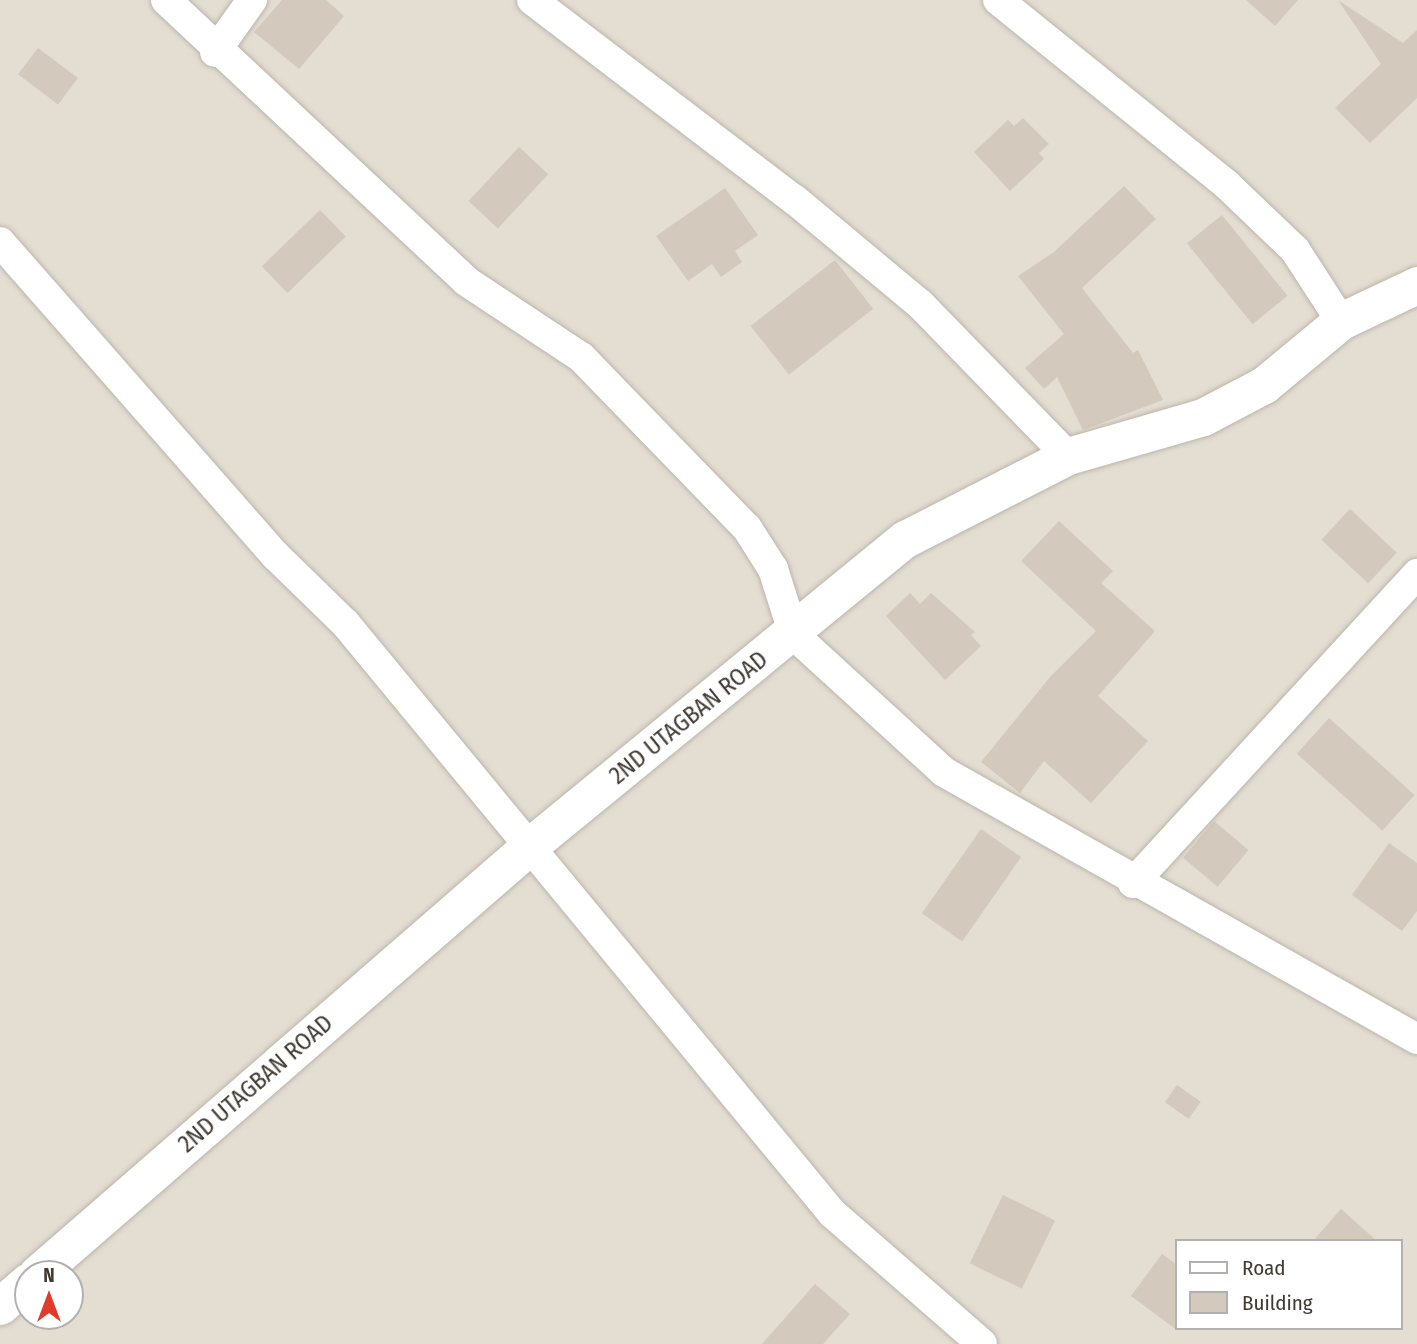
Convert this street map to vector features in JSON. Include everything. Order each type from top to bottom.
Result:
[{"type":"street","points":[[166,0],[215,52],[466,281],[581,357],[747,528],[772,569],[794,635],[944,772],[1133,883],[1417,1039]]},
{"type":"street","points":[[215,52],[252,0]]},
{"type":"street","points":[[531,0],[795,200],[920,304],[1068,456]]},
{"type":"street","points":[[998,0],[1226,184],[1295,250],[1340,321]]},
{"type":"street","points":[[0,242],[276,556],[345,623],[532,844],[832,1213],[982,1344]]},
{"type":"street","name":"2ND UTAGBAN ROAD","points":[[53,1260],[532,844],[794,635],[905,539],[1068,456],[1203,417],[1264,385],[1340,321],[1417,285]]},
{"type":"street","points":[[1133,883],[1417,574]]},
{"type":"street","points":[[0,1306],[14,1294]]},
{"type":"shaded area","points":[[0,0],[1417,0],[1417,1344],[0,1344]]},
{"type":"building","points":[[282,0],[326,0],[344,16],[299,69],[254,32]]},
{"type":"building","points":[[1246,0],[1298,0],[1275,26]]},
{"type":"building","points":[[1338,0],[1403,43],[1417,30],[1417,98],[1370,143],[1335,108],[1381,64]]},
{"type":"building","points":[[38,48],[78,78],[58,104],[18,74]]},
{"type":"building","points":[[1023,118],[1049,144],[1039,153],[1044,159],[1010,191],[974,152],[1008,120],[1014,126]]},
{"type":"building","points":[[519,147],[548,174],[498,228],[469,201]]},
{"type":"building","points":[[1124,186],[1156,219],[1082,288],[1133,353],[1138,350],[1163,400],[1083,430],[1057,377],[1044,389],[1025,368],[1064,334],[1018,276],[1054,252]]},
{"type":"building","points":[[725,188],[758,235],[735,251],[742,262],[721,277],[712,264],[688,281],[656,236]]},
{"type":"building","points":[[320,210],[346,237],[287,293],[262,266]]},
{"type":"building","points":[[1222,215],[1287,296],[1252,324],[1187,243]]},
{"type":"building","points":[[835,260],[873,309],[789,375],[751,326]]},
{"type":"building","points":[[1350,509],[1397,553],[1368,583],[1321,540]]},
{"type":"building","points":[[1059,521],[1113,571],[1101,583],[1155,631],[1098,696],[1148,741],[1091,803],[1044,761],[1020,793],[981,762],[1050,677],[1096,631],[1021,561]]},
{"type":"building","points":[[910,593],[920,604],[931,593],[975,632],[971,635],[981,646],[945,680],[886,616]]},
{"type":"building","points":[[1329,718],[1414,795],[1382,831],[1297,754]]},
{"type":"building","points":[[1214,821],[1248,850],[1218,887],[1183,858]]},
{"type":"building","points":[[981,829],[1021,857],[962,941],[922,913]]},
{"type":"building","points":[[1389,843],[1417,863],[1417,911],[1402,931],[1352,895]]},
{"type":"building","points":[[1177,1085],[1201,1102],[1189,1119],[1165,1102]]},
{"type":"building","points":[[1003,1195],[1055,1220],[1022,1289],[970,1263]]},
{"type":"building","points":[[1341,1209],[1375,1239],[1315,1239]]},
{"type":"building","points":[[1162,1254],[1176,1264],[1176,1329],[1131,1296]]},
{"type":"building","points":[[815,1284],[850,1314],[823,1344],[762,1344]]}]
